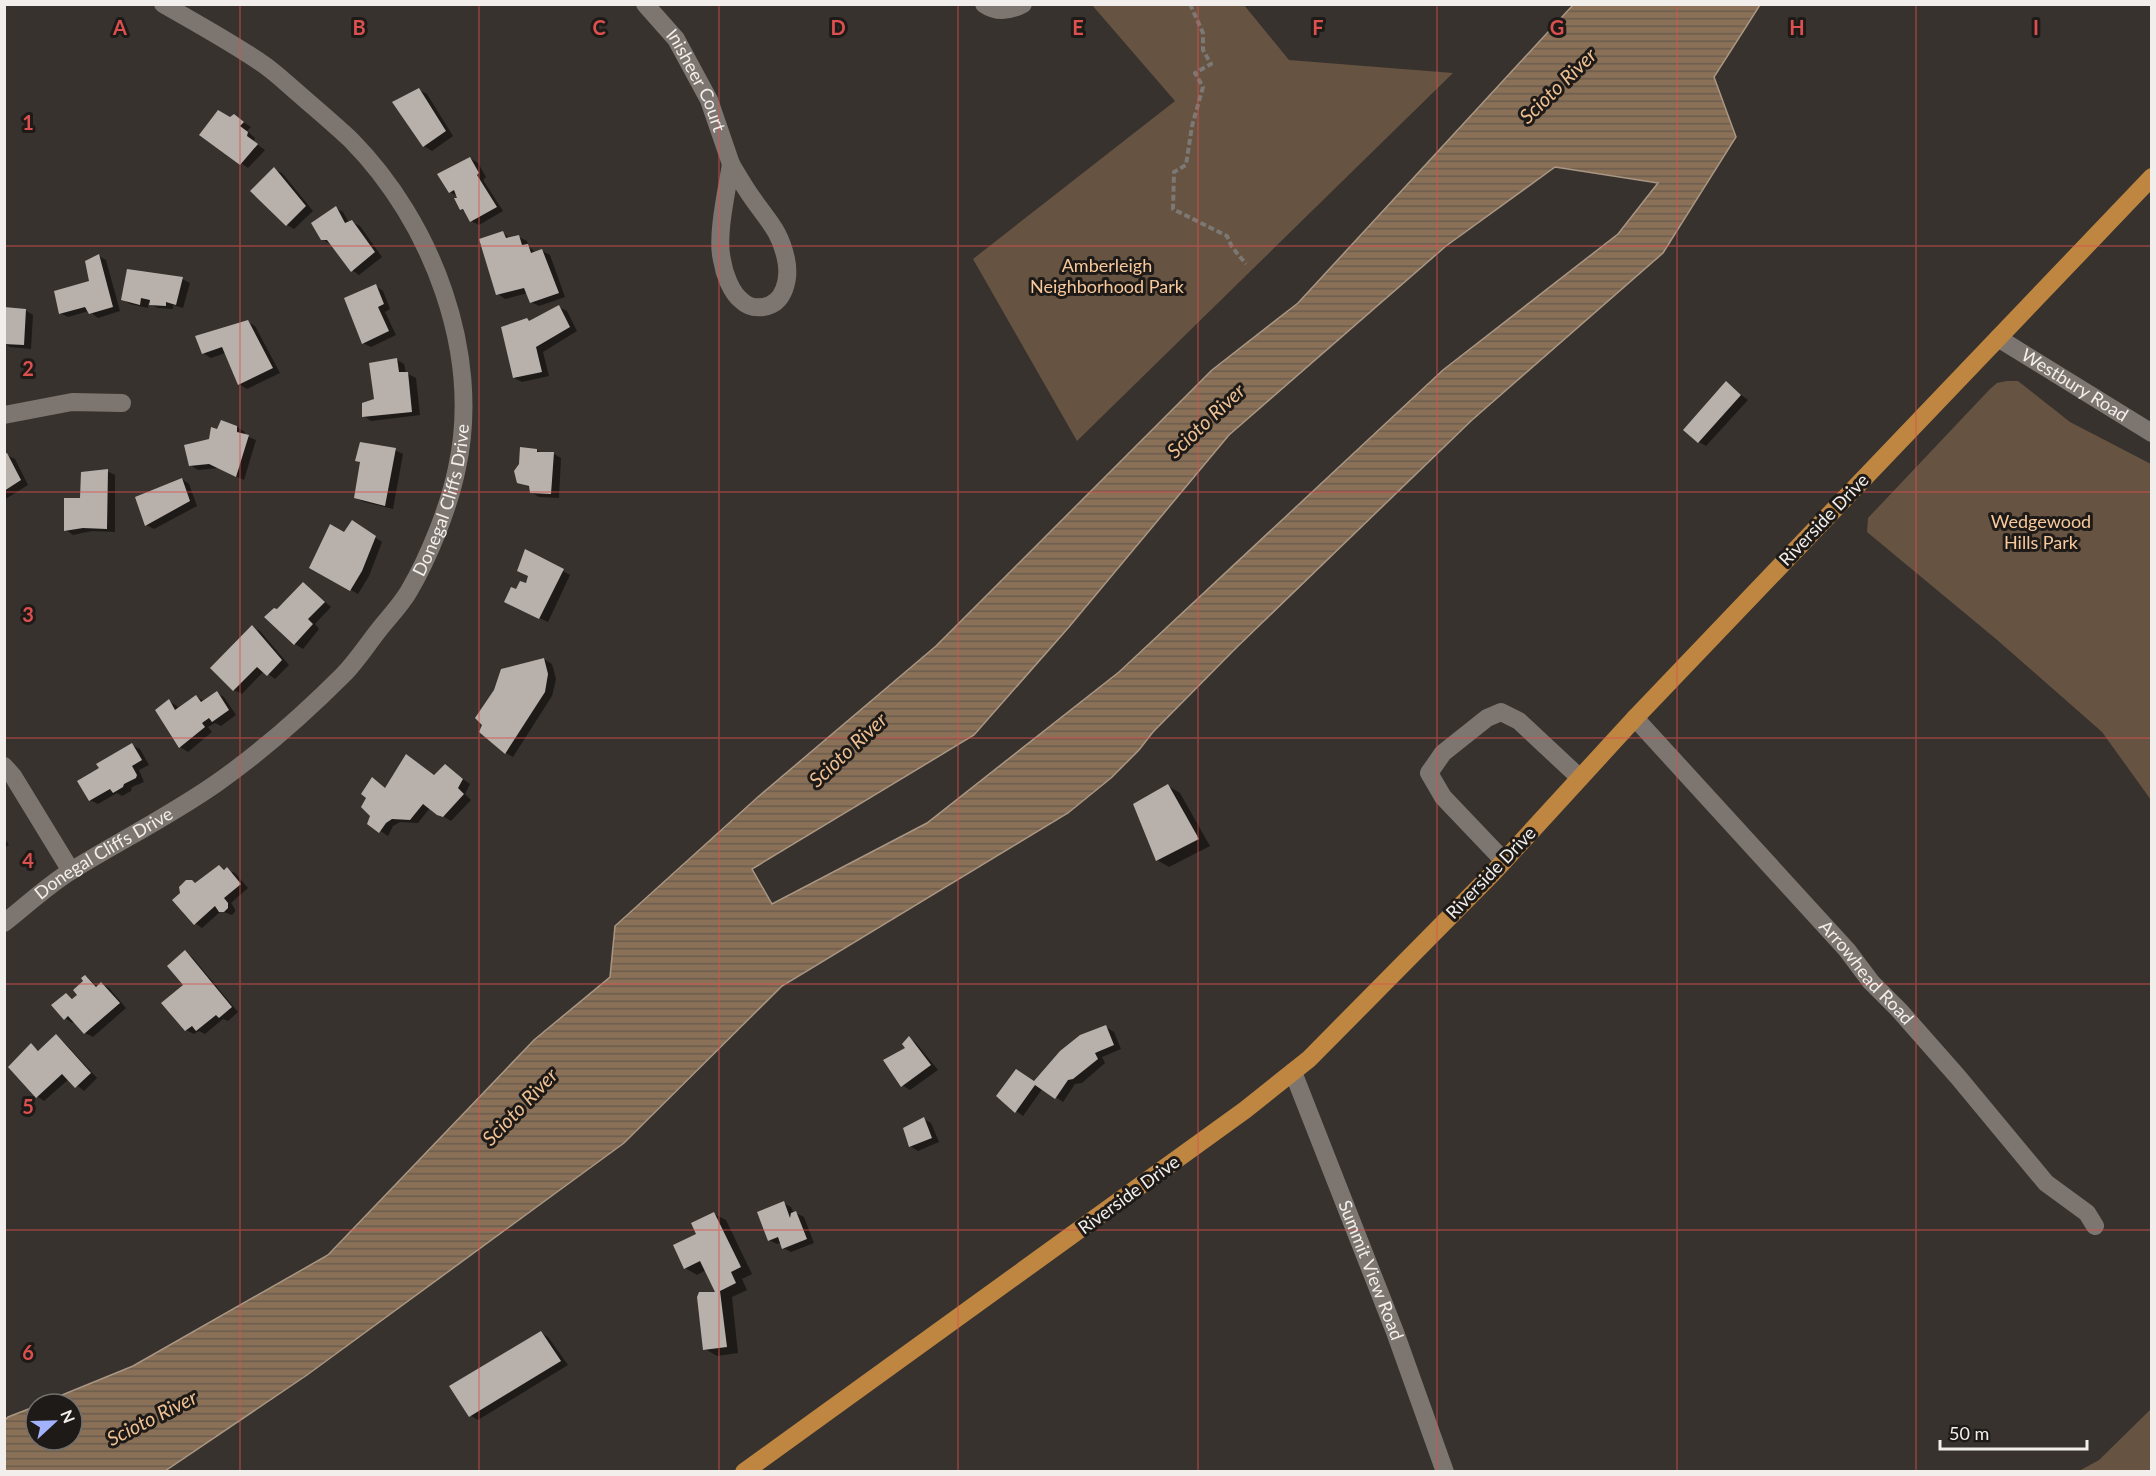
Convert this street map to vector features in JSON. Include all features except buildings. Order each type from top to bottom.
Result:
[{"type":"main road","name":"Riverside Drive","points":[[744,1472],[1245,1110],[1293,1072],[1346,1023],[1504,861],[1635,718],[2151,177]]},
{"type":"street","name":"Donegal Cliffs Drive","points":[[4,923],[71,871],[154,824],[244,764],[299,717],[345,673],[408,592],[447,506],[460,452],[462,385],[450,313],[435,270],[415,225],[386,181],[350,140],[264,64],[163,4]]},
{"type":"street","name":"Inisheer Court","points":[[645,4],[676,39],[709,100],[731,164],[753,199],[775,227],[786,261],[786,283],[782,296],[770,306],[754,308],[740,301],[729,284],[721,259],[721,234],[731,164]]},
{"type":"street","points":[[984,4],[1001,11],[1013,10],[1023,4]]},
{"type":"street","name":"Westbury Road","points":[[1998,338],[2151,433]]},
{"type":"street","points":[[4,415],[72,402],[122,403]]},
{"type":"street","points":[[1504,861],[1443,797],[1429,773],[1443,753],[1487,718],[1501,712],[1519,721],[1580,778]]},
{"type":"street","name":"Arrowhead Road","points":[[1635,718],[1846,950],[1871,982],[1899,1010],[2046,1183],[2087,1213],[2094,1226]]},
{"type":"street","points":[[4,766],[13,776],[71,871]]},
{"type":"street","name":"Summit View Road","points":[[1293,1072],[1387,1311],[1445,1472]]},
{"type":"path","points":[[1191,6],[1203,33],[1203,50],[1211,64],[1196,73],[1203,87],[1192,126],[1186,165],[1174,172],[1173,209],[1227,236],[1232,247],[1246,264]]},
{"type":"green space","name":"Amberleigh Neighborhood Park","points":[[1092,5],[1244,5],[1289,60],[1453,73],[1077,441],[973,259],[1175,101]]},
{"type":"green space","name":"Wedgewood Hills Park","points":[[2018,381],[2070,422],[2151,464],[2151,800],[2102,732],[1996,639],[1867,532],[1868,518],[1990,389],[1997,383]]},
{"type":"green space","points":[[2151,1409],[2151,1470],[2149,1472],[2079,1471],[2099,1460]]},
{"type":"water","name":"Scioto River","points":[[1573,5],[1760,5],[1714,77],[1736,137],[1663,253],[1472,420],[1236,648],[1111,778],[1068,813],[782,986],[624,1143],[307,1375],[165,1471],[5,1471],[5,1420],[8,1417],[24,1411],[24,1452],[84,1452],[84,1392],[69,1392],[133,1366],[328,1255],[534,1040],[610,977],[615,926],[759,796],[936,646],[1212,370],[1298,303]],"holes":[[[1555,167],[1658,183],[1618,234],[1443,370],[1119,672],[927,823],[772,904],[752,869],[974,735],[1069,627],[1229,435],[1446,246]]]}]
